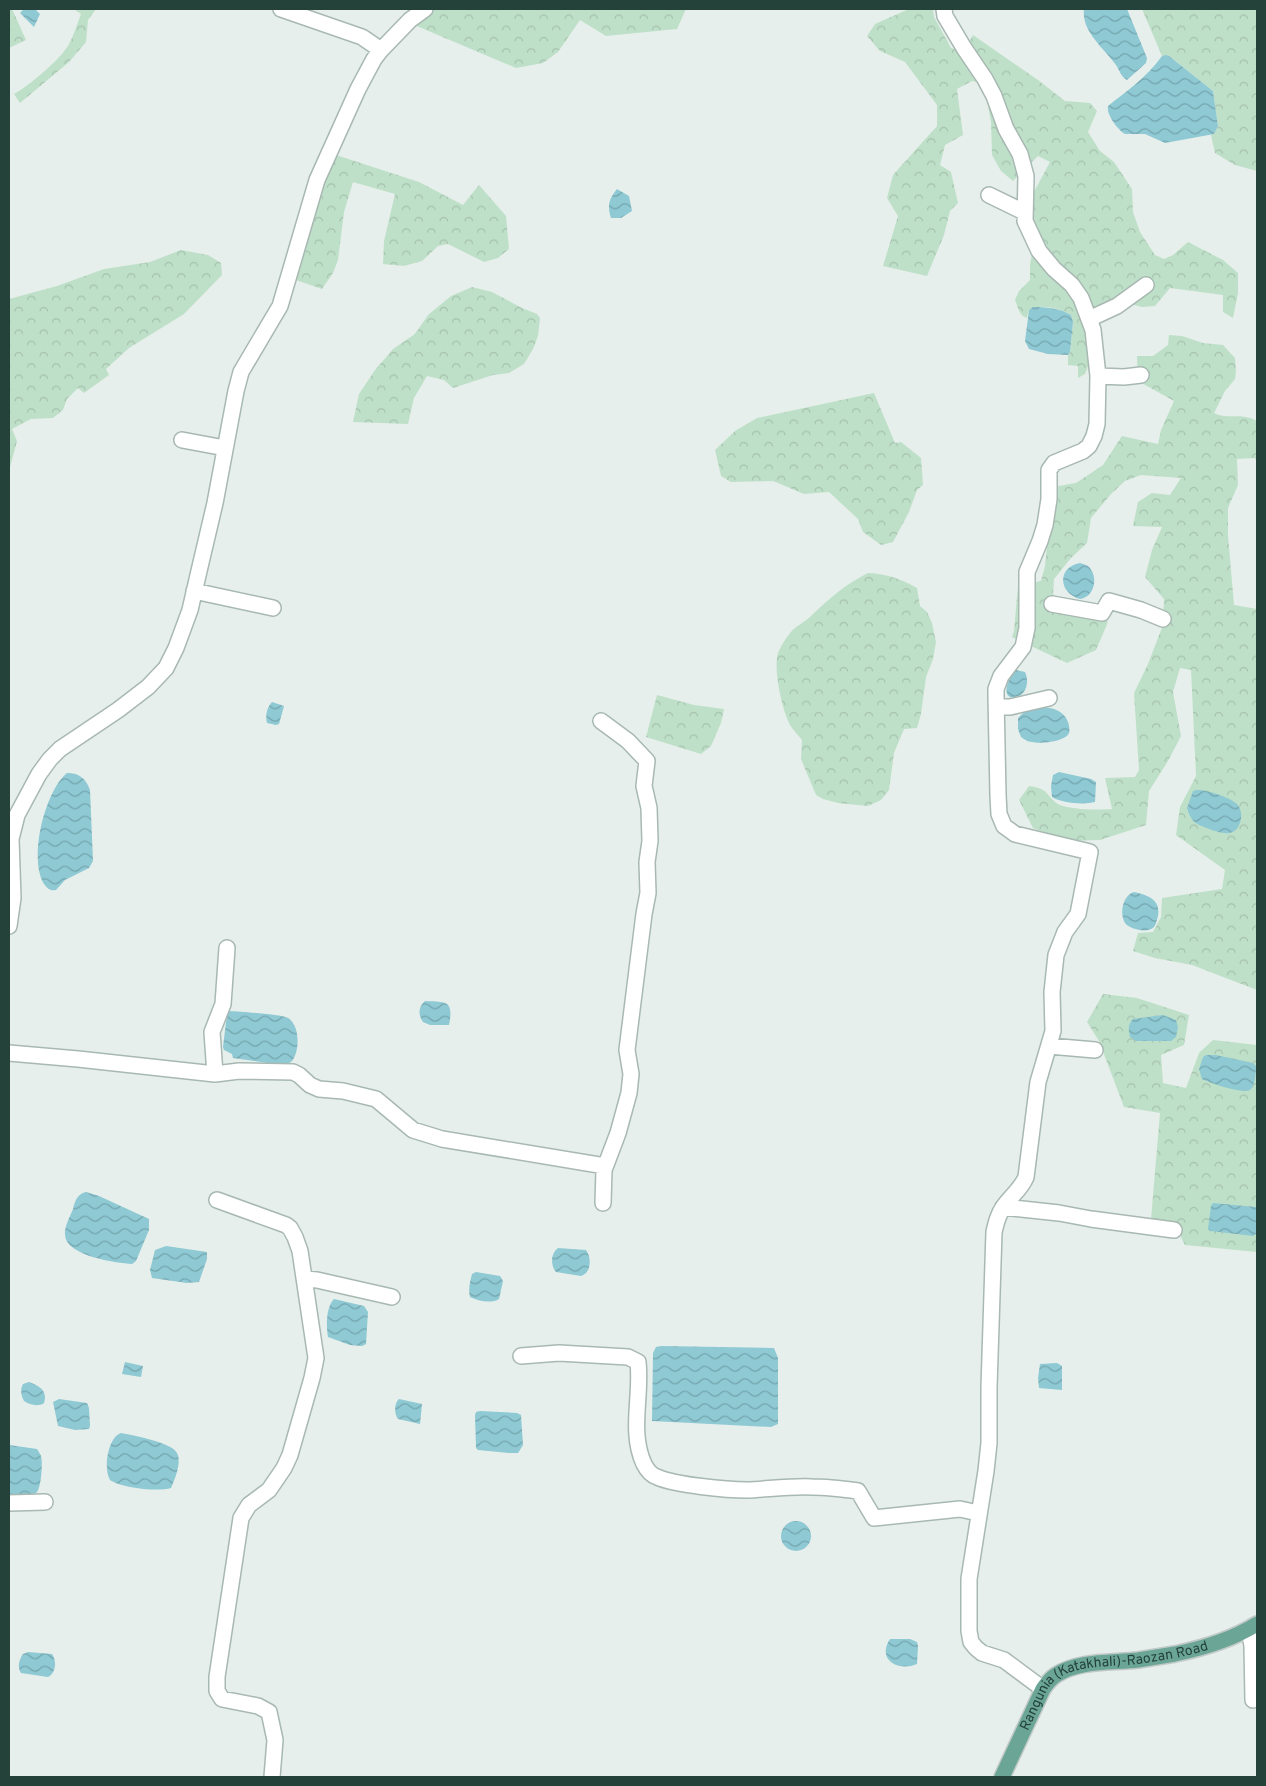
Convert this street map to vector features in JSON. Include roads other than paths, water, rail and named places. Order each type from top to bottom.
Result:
[{"type":"main road","name":"Rangunia (Katakhali)-Raozan Road","points":[[1002,1777],[1043,1689],[1050,1680],[1067,1670],[1084,1665],[1139,1660],[1178,1653],[1232,1638],[1253,1626]]},
{"type":"street","points":[[281,9],[362,37],[380,50]]},
{"type":"street","points":[[9,926],[13,898],[11,839],[17,815],[39,774],[60,749],[118,710],[148,687],[166,668],[183,630],[194,591],[215,503],[241,372],[280,306],[317,180],[358,89],[380,50],[405,24],[424,9]]},
{"type":"street","points":[[944,9],[945,16],[994,96],[1006,128],[1020,154],[1026,176],[1025,222],[1040,251],[1054,269],[1072,285],[1081,298],[1093,330],[1098,376],[1097,424],[1089,446],[1083,451],[1054,463],[1049,470],[1049,499],[1045,525],[1027,572],[1026,628],[1023,647],[1001,676],[996,689],[999,814],[1004,826],[1015,834],[1090,852],[1078,914],[1065,932],[1056,955],[1052,992],[1053,1031],[1038,1082],[1026,1176],[1015,1194],[1003,1207],[996,1220],[994,1232],[986,1471],[969,1579],[969,1631],[972,1642],[982,1653],[1014,1665],[1043,1689]]},
{"type":"street","points":[[989,196],[1024,212]]},
{"type":"street","points":[[1089,319],[1117,306],[1146,285]]},
{"type":"street","points":[[1098,376],[1124,377],[1141,375]]},
{"type":"street","points":[[182,440],[225,448]]},
{"type":"street","points":[[194,591],[273,608]]},
{"type":"street","points":[[1052,604],[1102,613],[1109,601],[1164,619]]},
{"type":"street","points":[[997,708],[1049,698]]},
{"type":"street","points":[[600,721],[628,741],[647,761],[644,786],[649,808],[650,841],[647,862],[648,893],[627,1050],[630,1074],[629,1093],[618,1133],[604,1170],[603,1203]]},
{"type":"street","points":[[215,1074],[212,1032],[223,1004],[227,948]]},
{"type":"street","points":[[1049,1046],[1095,1050]]},
{"type":"street","points":[[9,1053],[78,1058],[215,1074],[239,1071],[293,1072],[300,1075],[310,1085],[319,1088],[376,1099],[413,1130],[442,1139],[605,1166]]},
{"type":"street","points":[[217,1200],[279,1222],[290,1228],[300,1251],[316,1358],[290,1455],[284,1468],[269,1490],[249,1505],[241,1518],[217,1677],[217,1691],[222,1699],[258,1706],[270,1712],[275,1740],[272,1777]]},
{"type":"street","points":[[1003,1207],[1059,1212],[1117,1223],[1174,1230]]},
{"type":"street","points":[[304,1278],[392,1297]]},
{"type":"street","points":[[521,1356],[560,1353],[628,1357],[638,1362],[640,1375],[637,1406],[638,1442],[644,1464],[655,1477],[727,1489],[813,1487],[858,1492],[874,1518],[960,1509],[972,1510],[978,1513]]},
{"type":"street","points":[[9,1503],[45,1502]]},
{"type":"street","points":[[1253,1626],[1253,1700]]},
{"type":"water","points":[[24,9],[35,9],[40,14],[34,27],[20,13]]},
{"type":"water","points":[[1084,9],[1127,9],[1147,58],[1146,63],[1127,80],[1094,39],[1086,25]]},
{"type":"water","points":[[1166,55],[1213,91],[1218,126],[1214,134],[1165,143],[1145,134],[1125,134],[1113,121],[1108,106],[1144,77],[1162,56]]},
{"type":"water","points":[[617,189],[629,196],[632,211],[621,218],[611,218],[610,202]]},
{"type":"water","points":[[1033,307],[1053,308],[1071,315],[1073,322],[1070,352],[1068,355],[1048,354],[1029,349],[1025,341],[1029,310]]},
{"type":"water","points":[[1080,563],[1088,566],[1091,570],[1094,575],[1094,586],[1089,594],[1080,599],[1067,591],[1063,580],[1067,569],[1072,565]]},
{"type":"water","points":[[1016,670],[1025,672],[1027,685],[1021,695],[1010,697],[1006,690],[1007,685]]},
{"type":"water","points":[[272,702],[284,706],[279,724],[276,725],[267,723],[266,720],[268,709]]},
{"type":"water","points":[[1035,707],[1059,711],[1066,717],[1069,726],[1067,736],[1052,742],[1041,743],[1029,742],[1021,737],[1018,729],[1018,718],[1026,710]]},
{"type":"water","points":[[1059,772],[1091,779],[1096,782],[1095,802],[1073,803],[1052,797],[1053,775]]},
{"type":"water","points":[[67,773],[82,777],[90,790],[93,861],[89,868],[65,880],[56,890],[52,890],[44,884],[39,873],[38,842],[41,825],[52,794]]},
{"type":"water","points":[[1193,791],[1218,794],[1237,804],[1241,812],[1241,821],[1234,832],[1221,833],[1203,827],[1194,821],[1187,808]]},
{"type":"water","points":[[1134,892],[1148,896],[1157,906],[1158,916],[1155,926],[1151,929],[1139,930],[1130,927],[1123,919],[1122,910],[1125,900]]},
{"type":"water","points":[[425,1001],[447,1004],[450,1011],[449,1025],[430,1025],[423,1022],[419,1011]]},
{"type":"water","points":[[230,1011],[269,1014],[288,1018],[292,1021],[298,1038],[295,1057],[292,1061],[281,1065],[233,1058],[232,1054],[224,1050],[223,1047],[227,1014]]},
{"type":"water","points":[[1163,1015],[1176,1020],[1178,1027],[1176,1037],[1171,1041],[1136,1041],[1130,1037],[1129,1027],[1133,1019]]},
{"type":"water","points":[[1206,1055],[1216,1055],[1253,1063],[1256,1069],[1252,1088],[1240,1091],[1202,1079],[1199,1069],[1203,1057]]},
{"type":"water","points":[[86,1192],[149,1219],[149,1230],[136,1261],[132,1264],[93,1257],[82,1253],[68,1242],[65,1232],[68,1222],[77,1198],[80,1194]]},
{"type":"water","points":[[1213,1203],[1256,1207],[1256,1234],[1253,1236],[1210,1231],[1208,1229]]},
{"type":"water","points":[[166,1246],[207,1252],[207,1259],[199,1282],[187,1283],[152,1278],[150,1270],[155,1250]]},
{"type":"water","points":[[558,1248],[586,1250],[590,1261],[587,1272],[581,1276],[556,1272],[552,1259]]},
{"type":"water","points":[[476,1272],[500,1276],[503,1281],[499,1299],[484,1301],[470,1297],[469,1288],[472,1274]]},
{"type":"water","points":[[334,1299],[364,1306],[368,1312],[366,1344],[362,1346],[350,1345],[328,1337],[328,1312]]},
{"type":"water","points":[[656,1347],[774,1348],[778,1358],[778,1424],[771,1427],[652,1421],[653,1353]]},
{"type":"water","points":[[125,1362],[143,1366],[141,1377],[122,1374]]},
{"type":"water","points":[[1057,1363],[1062,1366],[1062,1390],[1039,1388],[1040,1364]]},
{"type":"water","points":[[29,1382],[42,1389],[45,1395],[44,1403],[34,1405],[24,1401],[21,1388],[23,1384]]},
{"type":"water","points":[[59,1399],[87,1403],[89,1408],[89,1429],[75,1430],[58,1426],[53,1402]]},
{"type":"water","points":[[399,1399],[422,1404],[420,1424],[398,1419],[395,1409]]},
{"type":"water","points":[[476,1412],[517,1413],[521,1415],[523,1445],[518,1453],[478,1450],[476,1448],[475,1415]]},
{"type":"water","points":[[121,1433],[152,1440],[174,1449],[179,1461],[171,1488],[158,1490],[140,1488],[122,1485],[110,1480],[107,1469],[108,1454],[113,1440]]},
{"type":"water","points":[[9,1445],[37,1449],[40,1454],[42,1459],[41,1480],[35,1494],[9,1495]]},
{"type":"water","points":[[796,1521],[806,1526],[811,1536],[806,1546],[796,1551],[786,1546],[781,1536],[786,1526]]},
{"type":"water","points":[[890,1639],[910,1639],[917,1642],[917,1664],[903,1666],[892,1662],[886,1653],[886,1646]]},
{"type":"water","points":[[28,1652],[52,1654],[55,1660],[53,1673],[48,1677],[21,1673],[19,1668],[20,1661],[23,1654]]}]
